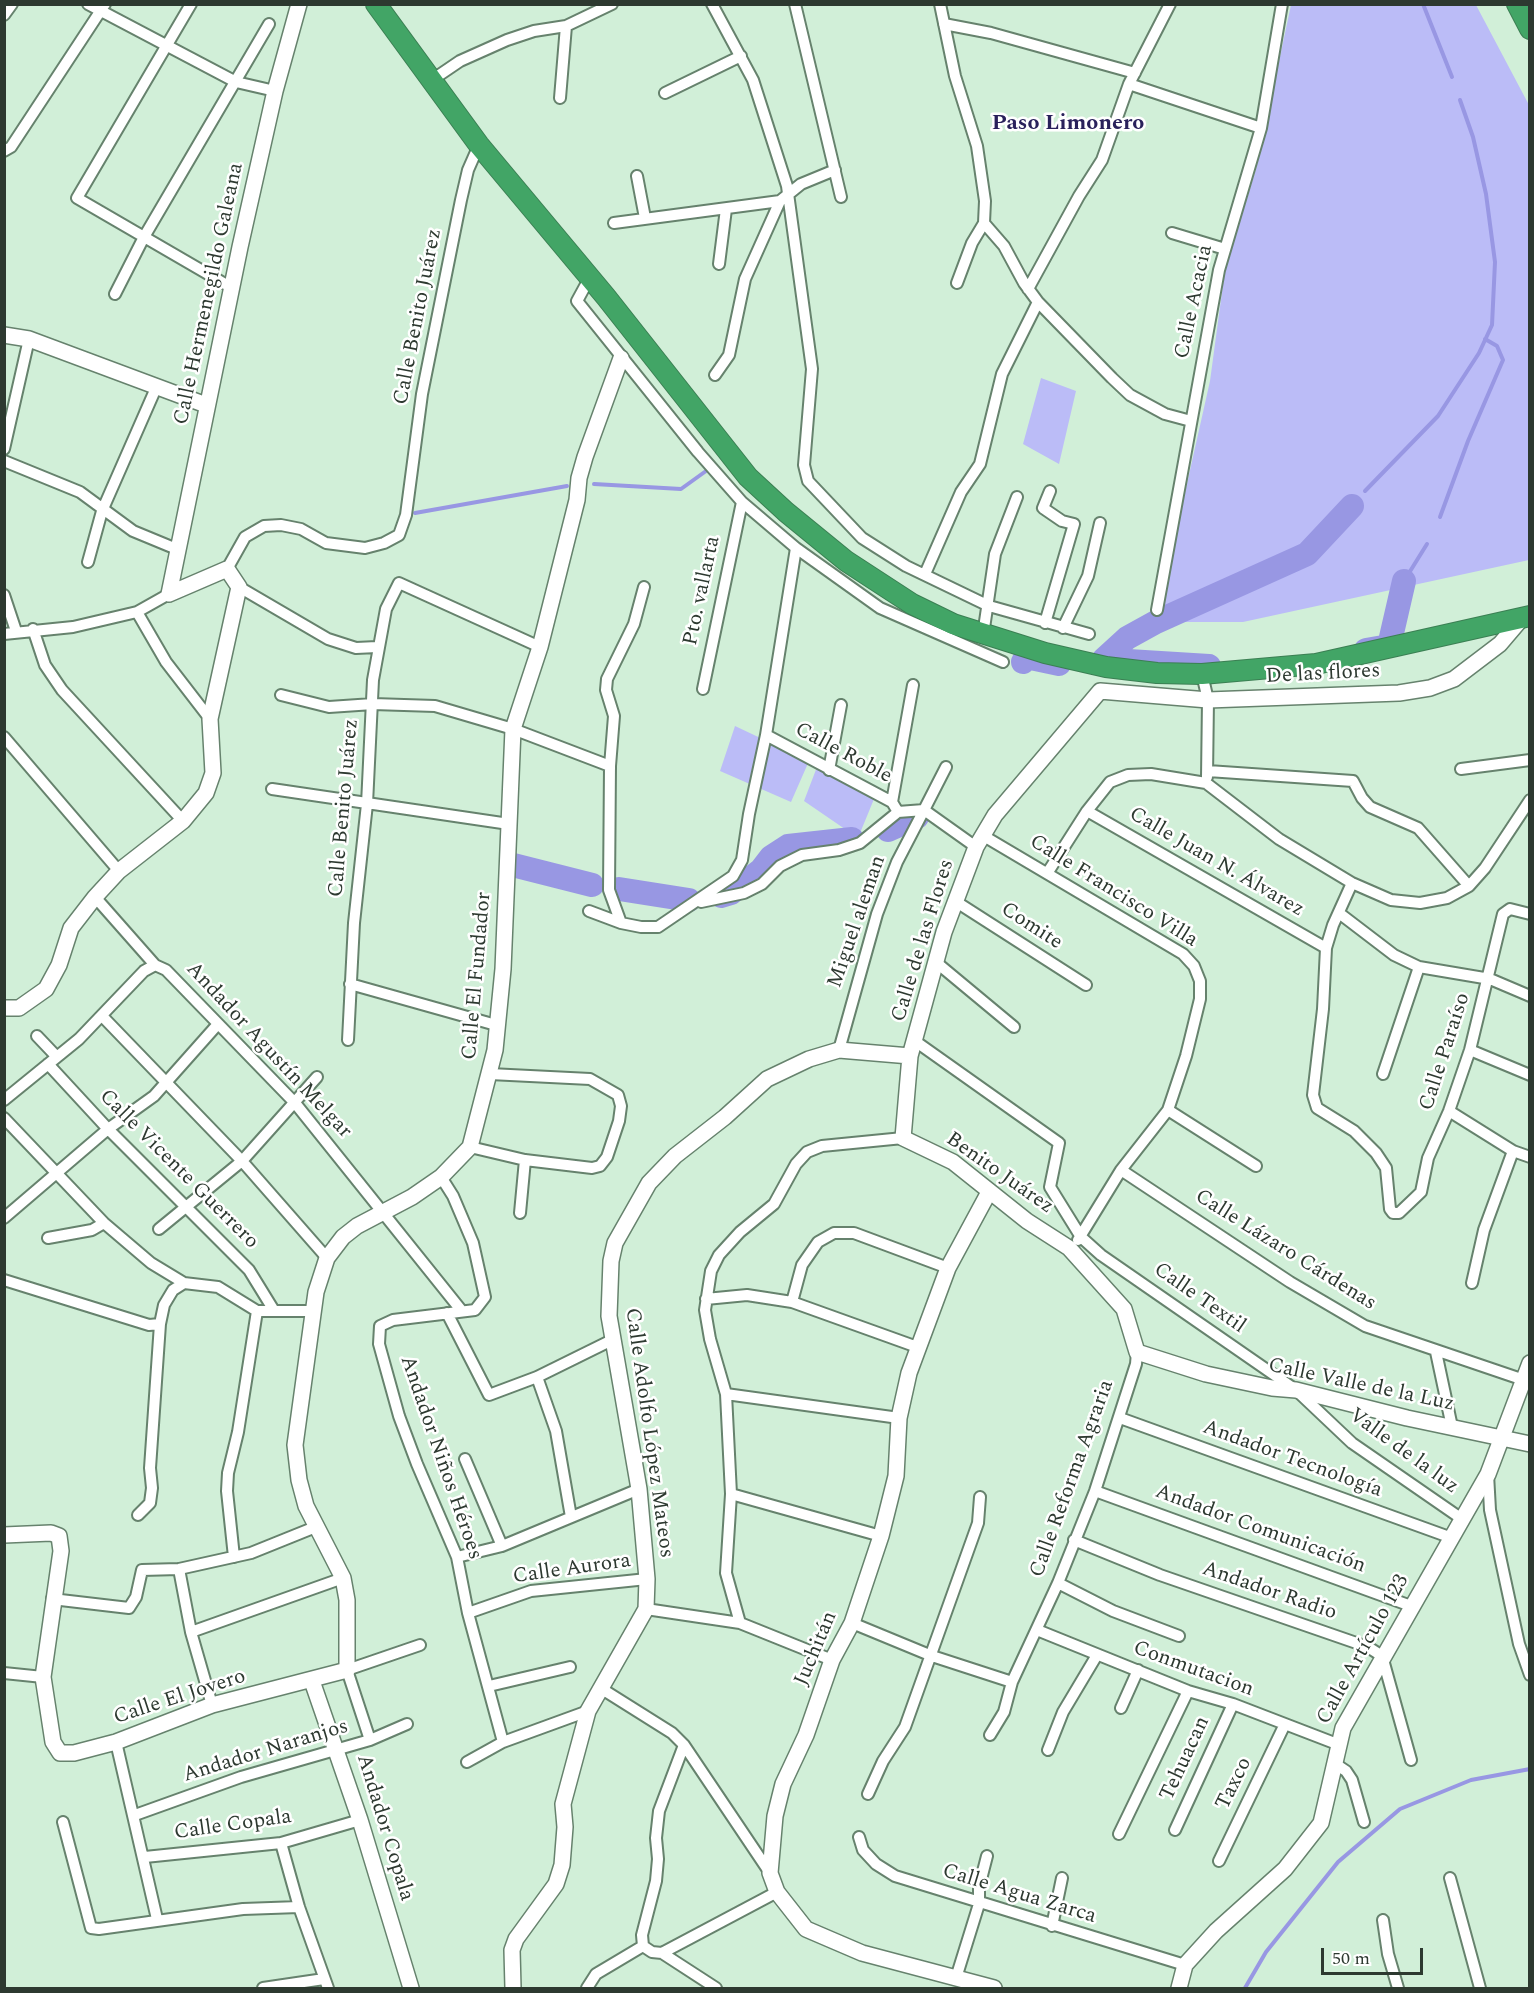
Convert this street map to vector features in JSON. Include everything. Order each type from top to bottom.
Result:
[{"type":"highway","points":[[376,4],[479,145],[748,477],[786,512],[846,561],[912,604],[983,635],[1045,653],[1106,667],[1157,673],[1202,674],[1316,664],[1526,616]]},
{"type":"highway","points":[[1517,4],[1530,29]]},
{"type":"street","points":[[4,15],[12,4]]},
{"type":"street","points":[[88,4],[103,9],[236,82],[275,91]]},
{"type":"street","points":[[191,4],[77,198],[232,288]]},
{"type":"street","name":"Calle Hermenegildo Galeana","points":[[169,594],[275,91],[299,4]]},
{"type":"street","points":[[432,80],[460,61],[507,40],[534,31],[566,26],[612,4]]},
{"type":"street","points":[[712,4],[753,80],[784,197],[812,369],[804,465],[808,481],[862,538],[906,566],[989,606],[1089,634]]},
{"type":"street","points":[[795,4],[841,197]]},
{"type":"street","points":[[940,4],[955,76],[977,146],[986,201],[984,223],[972,243],[957,283]]},
{"type":"street","points":[[1028,289],[1078,196],[1102,160],[1129,84],[1170,4]]},
{"type":"street","name":"Calle Acacia","points":[[1157,610],[1225,249],[1261,128],[1282,4]]},
{"type":"street","points":[[4,151],[11,147],[103,9]]},
{"type":"street","points":[[115,294],[144,237],[269,24]]},
{"type":"street","points":[[944,24],[991,33],[1135,73]]},
{"type":"street","points":[[560,98],[566,26]]},
{"type":"street","points":[[664,93],[741,56]]},
{"type":"street","points":[[1129,84],[1261,128]]},
{"type":"street","name":"Calle Benito Juárez","points":[[227,569],[245,537],[264,526],[281,525],[301,529],[326,543],[365,549],[399,535],[406,515],[422,394],[461,200],[468,170],[479,145]]},
{"type":"street","points":[[614,223],[726,209],[784,197],[801,184],[835,170]]},
{"type":"street","points":[[637,176],[645,218]]},
{"type":"street","points":[[715,375],[729,355],[745,279],[784,197]]},
{"type":"street","points":[[719,264],[726,209]]},
{"type":"street","points":[[984,223],[1004,246],[1028,289],[1038,302],[1130,394],[1165,414],[1191,421]]},
{"type":"street","points":[[1172,233],[1225,249]]},
{"type":"street","points":[[589,279],[578,301],[621,358],[742,502],[796,548],[880,608],[1004,662]]},
{"type":"street","points":[[925,574],[961,492],[980,464],[1002,374],[1038,302]]},
{"type":"street","points":[[4,334],[29,339],[207,405]]},
{"type":"street","points":[[4,449],[8,412],[29,339]]},
{"type":"street","name":"Calle El Fundador","points":[[347,1670],[347,1599],[343,1578],[306,1506],[301,1489],[295,1445],[320,1274],[327,1258],[343,1237],[441,1178],[470,1147],[495,1050],[503,969],[513,729],[540,647],[577,500],[582,468],[621,358]]},
{"type":"street","points":[[88,562],[102,511],[156,388]]},
{"type":"street","points":[[4,461],[80,492],[102,511],[133,531],[179,550]]},
{"type":"street","points":[[1045,623],[1074,524],[1062,521],[1043,508],[1050,491]]},
{"type":"street","points":[[983,635],[995,554],[1017,497]]},
{"type":"street","name":"Pto. vallarta","points":[[702,688],[742,502]]},
{"type":"street","points":[[1063,628],[1088,576],[1100,523]]},
{"type":"street","points":[[589,911],[621,923],[641,927],[658,927],[698,902],[733,876],[742,860],[766,735],[796,548]]},
{"type":"street","points":[[4,596],[10,633],[73,627],[137,612],[169,594],[227,569],[239,587],[328,639],[356,648],[377,647]]},
{"type":"street","name":"Calle Benito Juárez","points":[[348,1040],[350,984],[367,804],[377,647],[386,609],[399,583],[540,647]]},
{"type":"street","points":[[4,1008],[19,1008],[46,989],[59,965],[71,928],[95,897],[119,871],[183,822],[206,793],[213,773],[210,719],[239,587]]},
{"type":"street","points":[[621,923],[609,890],[610,766],[615,716],[606,690],[607,679],[634,624],[644,587]]},
{"type":"street","points":[[137,612],[166,662],[210,719]]},
{"type":"street","name":"De las flores","points":[[1100,691],[1208,700],[1399,693],[1431,688],[1454,679],[1500,644],[1526,616]]},
{"type":"street","points":[[33,630],[45,665],[62,690],[183,822]]},
{"type":"street","points":[[1202,674],[1208,700],[1206,783]]},
{"type":"street","points":[[892,802],[913,685]]},
{"type":"street","name":"Calle de las Flores","points":[[903,1138],[910,1056],[955,902],[979,841],[995,815],[1100,691]]},
{"type":"street","points":[[281,695],[329,707],[373,704],[435,706],[513,729],[610,766]]},
{"type":"street","points":[[829,770],[841,705]]},
{"type":"street","name":"Calle Roble","points":[[766,735],[892,802],[898,812]]},
{"type":"street","points":[[4,737],[119,871]]},
{"type":"street","points":[[1461,770],[1530,760]]},
{"type":"street","name":"Miguel aleman","points":[[839,1050],[877,914],[897,862],[946,767]]},
{"type":"street","points":[[1208,771],[1353,781],[1370,807],[1418,828],[1469,886]]},
{"type":"street","points":[[1048,872],[1087,811],[1110,782],[1128,775],[1151,774],[1206,783],[1279,839],[1352,883],[1392,900],[1420,903],[1447,898],[1469,886],[1485,868],[1530,800]]},
{"type":"street","points":[[272,789],[508,824]]},
{"type":"street","points":[[698,902],[744,893],[762,884],[780,866],[802,855],[839,850],[860,843],[898,812],[924,810]]},
{"type":"street","name":"Calle Francisco Villa","points":[[924,810],[979,841],[1048,872],[1184,954],[1194,966],[1200,981],[1200,999],[1186,1056],[1168,1110],[1121,1170],[1081,1238],[1069,1248]]},
{"type":"street","name":"Calle Juan N. Álvarez","points":[[1087,811],[1326,948]]},
{"type":"street","points":[[1326,948],[1352,883]]},
{"type":"street","name":"Andador Agustín Melgar","points":[[95,897],[155,965],[166,970],[295,1103],[461,1310]]},
{"type":"street","name":"Comite","points":[[955,902],[1086,985]]},
{"type":"street","name":"Calle Paraíso","points":[[1326,948],[1323,1009],[1313,1095],[1317,1108],[1354,1131],[1377,1153],[1386,1168],[1390,1209],[1393,1213],[1399,1213],[1421,1192],[1428,1158],[1449,1111],[1470,1050],[1490,979],[1503,914],[1510,909],[1530,914]]},
{"type":"street","points":[[1339,913],[1394,955],[1419,967],[1490,979],[1530,996]]},
{"type":"street","points":[[937,963],[1014,1027]]},
{"type":"street","points":[[4,1100],[103,1017],[144,971],[155,965]]},
{"type":"street","points":[[1383,1074],[1419,967]]},
{"type":"street","points":[[350,984],[496,1025]]},
{"type":"street","points":[[103,1017],[242,1161],[327,1258]]},
{"type":"street","points":[[5,1218],[108,1129],[154,1096],[218,1024]]},
{"type":"street","name":"Calle Vicente Guerrero","points":[[38,1036],[53,1061],[108,1129],[249,1270],[273,1309]]},
{"type":"street","name":"Calle Textil","points":[[915,1041],[1059,1143],[1050,1186],[1081,1238],[1101,1255],[1296,1390]]},
{"type":"street","name":"Calle Adolfo López Mateos","points":[[646,1609],[647,1579],[639,1489],[609,1316],[611,1261],[615,1243],[649,1183],[675,1155],[725,1117],[767,1078],[809,1059],[839,1050],[910,1056]]},
{"type":"street","points":[[1470,1050],[1530,1075]]},
{"type":"street","points":[[470,1147],[525,1160],[592,1168],[600,1166],[607,1157],[619,1121],[621,1106],[618,1095],[590,1079],[490,1074]]},
{"type":"street","points":[[159,1228],[186,1209],[242,1161],[317,1077]]},
{"type":"street","points":[[1168,1110],[1256,1166]]},
{"type":"street","points":[[1449,1111],[1513,1151],[1530,1157]]},
{"type":"street","points":[[4,1118],[104,1223],[152,1263],[184,1283],[218,1287],[256,1311],[273,1309],[314,1311]]},
{"type":"street","points":[[740,1623],[726,1573],[731,1494],[726,1394],[710,1339],[706,1299],[711,1271],[719,1255],[740,1232],[774,1204],[796,1164],[807,1152],[822,1146],[903,1138]]},
{"type":"street","name":"Benito Juárez","points":[[903,1138],[953,1162],[989,1192],[1069,1248]]},
{"type":"street","points":[[1472,1283],[1484,1230],[1513,1151]]},
{"type":"street","points":[[520,1213],[525,1160]]},
{"type":"street","name":"Calle Lázaro Cárdenas","points":[[1121,1170],[1290,1282],[1365,1326],[1524,1380]]},
{"type":"street","points":[[441,1178],[453,1196],[465,1224],[482,1274],[485,1297],[475,1310],[447,1312],[489,1395],[537,1377],[612,1340]]},
{"type":"street","name":"Juchitán","points":[[989,1192],[948,1268],[909,1373],[899,1418],[896,1476],[881,1536],[852,1623],[832,1660],[806,1735],[783,1784],[775,1816],[770,1873],[777,1892],[806,1929],[862,1953],[956,1978],[975,1986],[994,1989]]},
{"type":"street","points":[[48,1238],[92,1230],[104,1223]]},
{"type":"street","points":[[792,1302],[802,1265],[818,1242],[834,1233],[854,1233],[948,1268]]},
{"type":"street","points":[[1069,1248],[1124,1309],[1137,1352]]},
{"type":"street","points":[[4,1280],[149,1325],[160,1324]]},
{"type":"street","points":[[138,1515],[150,1503],[151,1496],[150,1459],[160,1324],[164,1305],[173,1290],[184,1283]]},
{"type":"street","points":[[706,1299],[747,1295],[792,1302],[920,1348]]},
{"type":"street","points":[[234,1557],[227,1491],[228,1473],[238,1432],[256,1311]]},
{"type":"street","name":"Andador Niños Héroes","points":[[447,1312],[393,1320],[380,1326],[379,1344],[399,1416],[457,1557],[468,1613],[503,1742]]},
{"type":"street","name":"Calle Valle de la Luz","points":[[1137,1352],[1206,1374],[1272,1388],[1296,1390],[1530,1444]]},
{"type":"street","name":"Calle Reforma Agraria","points":[[990,1735],[1004,1712],[1012,1682],[1058,1583],[1095,1491],[1120,1418],[1137,1352]]},
{"type":"street","points":[[1436,1352],[1452,1427]]},
{"type":"street","points":[[1503,1437],[1530,1363]]},
{"type":"street","points":[[537,1377],[556,1431],[571,1517]]},
{"type":"street","name":"Valle de la luz","points":[[1296,1390],[1352,1443],[1462,1520]]},
{"type":"street","points":[[726,1394],[899,1418]]},
{"type":"street","name":"Andador Tecnología","points":[[1120,1418],[1452,1538]]},
{"type":"street","name":"Calle Artículo 123","points":[[1179,1989],[1185,1965],[1216,1931],[1303,1849],[1321,1823],[1337,1744],[1343,1728],[1382,1656],[1488,1474],[1503,1437]]},
{"type":"street","points":[[465,1459],[502,1546]]},
{"type":"street","points":[[1488,1474],[1490,1510],[1519,1644],[1530,1675]]},
{"type":"street","points":[[457,1557],[502,1546],[639,1489]]},
{"type":"street","name":"Andador Comunicación","points":[[1095,1491],[1411,1606]]},
{"type":"street","points":[[731,1494],[881,1536]]},
{"type":"street","points":[[868,1794],[883,1761],[905,1727],[932,1656],[978,1523],[980,1497]]},
{"type":"street","points":[[52,1599],[129,1608],[136,1597],[142,1569],[179,1569],[234,1557],[294,1538],[318,1526]]},
{"type":"street","points":[[4,1535],[51,1533],[59,1536],[61,1551],[52,1599],[43,1677],[4,1673]]},
{"type":"street","name":"Andador Radio","points":[[1074,1540],[1160,1575],[1368,1647],[1382,1656]]},
{"type":"street","points":[[179,1569],[191,1632],[212,1705]]},
{"type":"street","points":[[191,1632],[343,1578]]},
{"type":"street","name":"Calle Aurora","points":[[468,1613],[531,1591],[647,1579]]},
{"type":"street","points":[[1058,1583],[1113,1611],[1179,1636]]},
{"type":"street","points":[[513,1989],[512,1950],[516,1939],[556,1884],[562,1865],[565,1827],[563,1804],[588,1711],[646,1609],[740,1623],[832,1660]]},
{"type":"street","points":[[852,1623],[932,1656],[1012,1682]]},
{"type":"street","name":"Conmutacion","points":[[1037,1630],[1188,1691],[1233,1704],[1337,1744]]},
{"type":"street","points":[[347,1670],[420,1645]]},
{"type":"street","points":[[1047,1750],[1063,1712],[1097,1654]]},
{"type":"street","points":[[1382,1656],[1411,1760]]},
{"type":"street","points":[[489,1686],[570,1667]]},
{"type":"street","name":"Calle El Jovero","points":[[43,1677],[53,1742],[60,1752],[74,1753],[116,1742],[212,1705],[312,1681],[347,1670]]},
{"type":"street","name":"Andador Copala","points":[[347,1670],[370,1740]]},
{"type":"street","points":[[1121,1707],[1138,1670]]},
{"type":"street","name":"Andador Copala","points":[[312,1681],[360,1820],[411,1989]]},
{"type":"street","points":[[602,1689],[672,1733],[684,1745],[770,1873]]},
{"type":"street","points":[[1119,1833],[1188,1691]]},
{"type":"street","name":"Tehuacan","points":[[1175,1830],[1233,1704]]},
{"type":"street","points":[[467,1762],[503,1742],[588,1711]]},
{"type":"street","name":"Andador Naranjos","points":[[135,1815],[241,1777],[370,1740],[407,1724]]},
{"type":"street","name":"Taxco","points":[[1219,1861],[1285,1724]]},
{"type":"street","points":[[116,1742],[145,1857],[157,1919]]},
{"type":"street","points":[[643,1946],[642,1935],[656,1881],[658,1859],[656,1838],[659,1811],[684,1745]]},
{"type":"street","points":[[1334,1763],[1346,1771],[1352,1780],[1364,1822]]},
{"type":"street","name":"Calle Copala","points":[[145,1857],[281,1843],[360,1820]]},
{"type":"street","points":[[63,1822],[91,1928],[99,1929],[157,1919],[243,1909],[299,1907]]},
{"type":"street","name":"Calle Agua Zarca","points":[[859,1837],[862,1850],[876,1864],[895,1876],[979,1904],[1185,1965]]},
{"type":"street","points":[[263,1989],[326,1984],[299,1907],[281,1843]]},
{"type":"street","points":[[956,1978],[979,1904],[979,1887],[987,1856]]},
{"type":"street","points":[[1052,1926],[1062,1878]]},
{"type":"street","points":[[1450,1878],[1480,1989]]},
{"type":"street","points":[[662,1953],[777,1892]]},
{"type":"street","points":[[1383,1920],[1388,1954],[1398,1989]]},
{"type":"street","points":[[643,1946],[652,1952],[662,1953],[716,1989]]},
{"type":"street","points":[[587,1989],[596,1974],[643,1946]]},
{"type":"shaded area","points":[[1291,5],[1476,5],[1529,105],[1529,560],[1243,622],[1156,622],[1210,381],[1225,270],[1256,169]]},
{"type":"shaded area","points":[[1041,378],[1076,391],[1059,464],[1023,444]]},
{"type":"shaded area","points":[[735,726],[809,761],[791,802],[720,771]]},
{"type":"shaded area","points":[[817,767],[874,799],[858,838],[804,801]]},
{"type":"waterway","points":[[1423,4],[1452,77]]},
{"type":"waterway","points":[[1365,491],[1438,416],[1479,353],[1492,325],[1495,262],[1486,194],[1473,137],[1460,100]]},
{"type":"waterway","points":[[1440,517],[1468,441],[1503,360],[1497,346],[1485,339]]},
{"type":"waterway","points":[[594,484],[681,489],[706,471]]},
{"type":"waterway","points":[[415,513],[567,486]]},
{"type":"waterway","points":[[1104,659],[1127,638],[1156,622],[1307,554],[1352,506]]},
{"type":"waterway","points":[[1404,581],[1427,544]]},
{"type":"waterway","points":[[1366,650],[1389,646],[1404,581]]},
{"type":"waterway","points":[[1023,662],[1026,657],[1059,664]]},
{"type":"waterway","points":[[1112,660],[1209,666]]},
{"type":"waterway","points":[[888,830],[917,817]]},
{"type":"waterway","points":[[721,896],[731,893],[761,870],[771,857],[788,846],[852,839]]},
{"type":"waterway","points":[[513,865],[592,885]]},
{"type":"waterway","points":[[619,889],[689,900]]},
{"type":"waterway","points":[[1245,1988],[1266,1952],[1338,1862],[1400,1809],[1471,1780],[1530,1769]]},
{"type":"district","name":"Paso Limonero","points":[[1068,125]]}]
